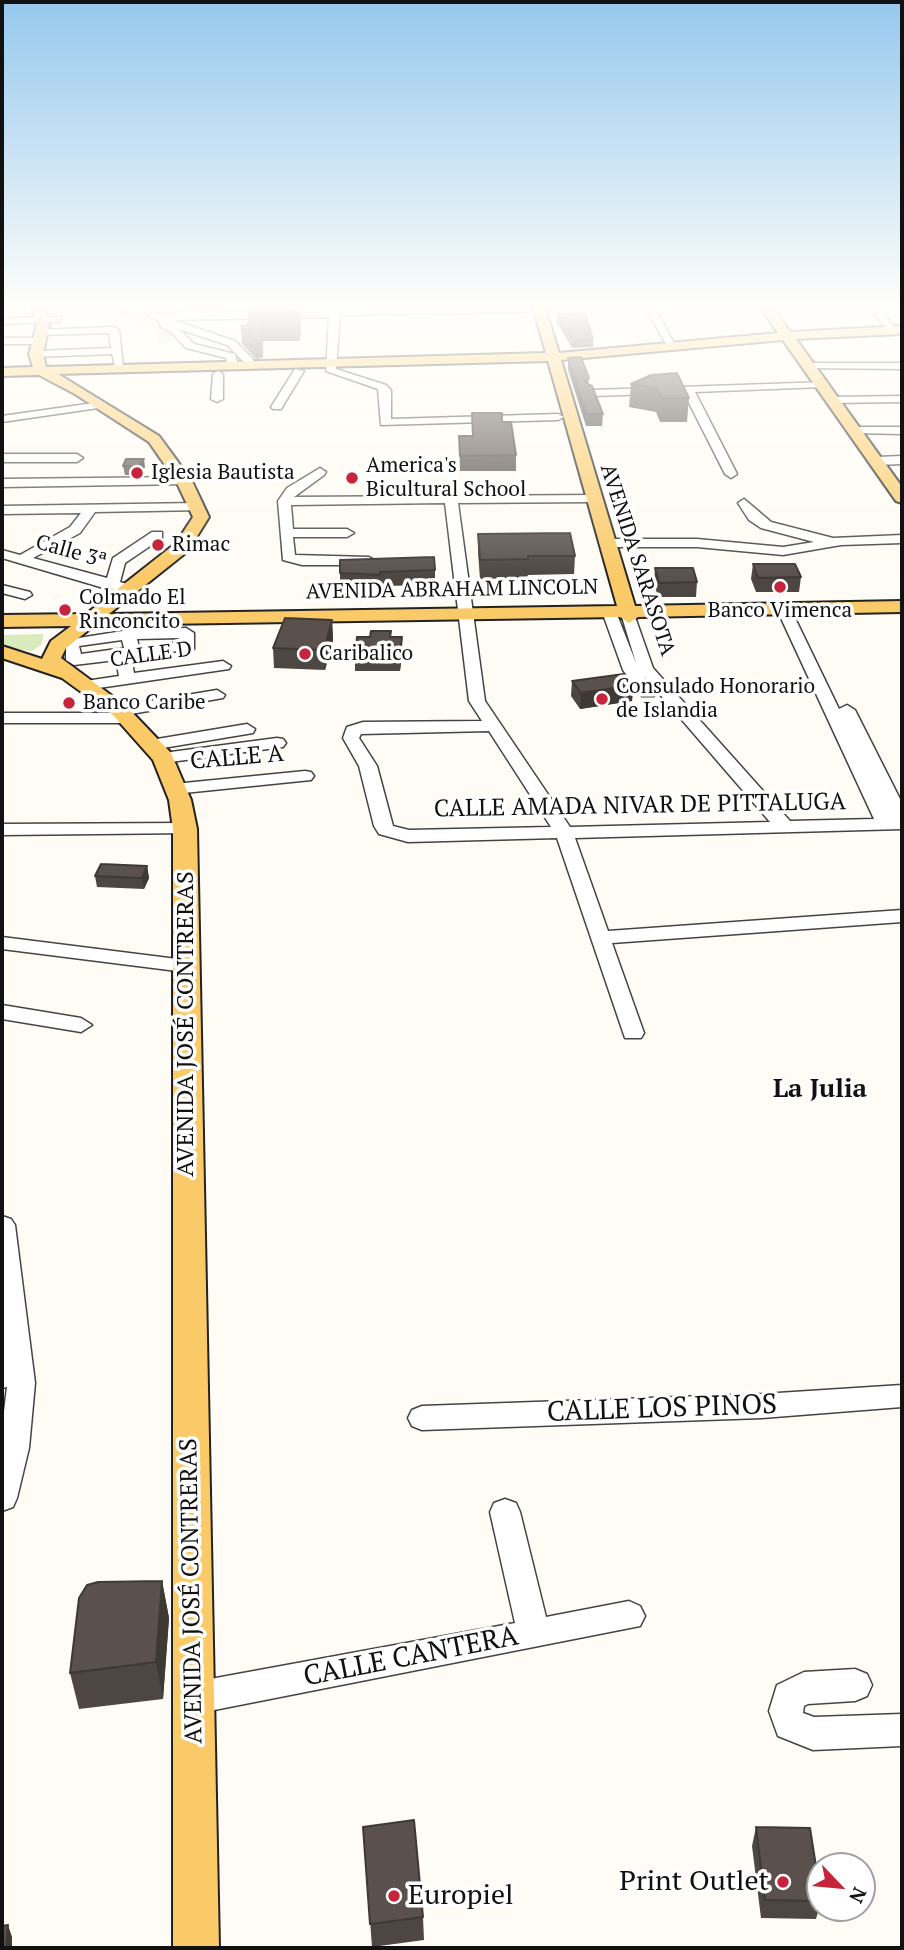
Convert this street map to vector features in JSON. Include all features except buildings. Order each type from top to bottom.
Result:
[{"type":"main road","points":[[74,678],[51,660],[58,645],[191,537],[201,517],[184,481],[154,439],[86,395]]},
{"type":"main road","name":"AVENIDA SARASOTA","points":[[555,395],[558,417],[579,471]]},
{"type":"main road","name":"AVENIDA SARASOTA","points":[[567,395],[594,556]]},
{"type":"main road","points":[[830,395],[902,498]]},
{"type":"main road","name":"AVENIDA SARASOTA","points":[[586,498],[606,543],[615,610]]},
{"type":"main road","name":"AVENIDA ABRAHAM LINCOLN","points":[[792,612],[902,607]]},
{"type":"main road","name":"AVENIDA ABRAHAM LINCOLN","points":[[2,628],[87,623],[464,616],[615,610],[902,615]]},
{"type":"main road","name":"AVENIDA ABRAHAM LINCOLN","points":[[2,621],[87,623]]},
{"type":"main road","name":"AVENIDA JOSÉ CONTRERAS","points":[[2,652],[74,678],[124,714],[157,751],[180,800],[185,829],[196,1948]]},
{"type":"street","points":[[217,395],[217,399]]},
{"type":"street","points":[[276,407],[284,395]]},
{"type":"street","points":[[383,395],[385,424],[558,417]]},
{"type":"street","points":[[691,395],[732,474]]},
{"type":"street","points":[[833,400],[902,399]]},
{"type":"street","points":[[2,419],[101,405]]},
{"type":"street","points":[[855,431],[902,430]]},
{"type":"street","points":[[66,482],[85,442]]},
{"type":"street","points":[[2,458],[35,452],[77,458]]},
{"type":"street","points":[[877,461],[902,460]]},
{"type":"street","points":[[320,472],[292,491],[284,501],[287,555],[292,560],[380,561]]},
{"type":"street","points":[[2,483],[184,481]]},
{"type":"street","points":[[284,501],[586,498]]},
{"type":"street","points":[[452,499],[452,561],[464,616],[477,701],[491,726],[536,785],[564,832],[633,1033]]},
{"type":"street","points":[[744,503],[754,517],[775,528],[841,541]]},
{"type":"street","points":[[2,510],[198,507]]},
{"type":"street","points":[[20,560],[75,530],[91,509]]},
{"type":"street","points":[[286,533],[347,533]]},
{"type":"street","points":[[112,586],[118,561],[157,535]]},
{"type":"street","points":[[606,543],[706,543],[783,551],[841,541],[902,539]]},
{"type":"street","name":"Calle 3ª","points":[[2,554],[129,589]]},
{"type":"street","points":[[2,589],[25,595]]},
{"type":"street","name":"AVENIDA SARASOTA","points":[[615,610],[665,704],[724,770],[785,827]]},
{"type":"street","points":[[792,612],[897,823]]},
{"type":"street","points":[[186,633],[189,646],[74,660],[71,643],[129,635],[186,633]]},
{"type":"street","points":[[127,679],[129,635]]},
{"type":"street","name":"CALLE D","points":[[74,678],[127,679],[223,666]]},
{"type":"street","points":[[2,718],[124,714],[217,695]]},
{"type":"street","name":"CALLE AMADA NIVAR DE PITTALUGA","points":[[491,726],[363,727],[353,731],[351,738],[368,766],[383,826],[392,834],[408,836],[897,823]]},
{"type":"street","points":[[157,751],[247,729]]},
{"type":"street","points":[[157,751],[277,743]]},
{"type":"street","name":"AVENIDA SARASOTA","points":[[724,770],[765,827]]},
{"type":"street","name":"CALLE A","points":[[174,789],[305,776]]},
{"type":"street","points":[[2,830],[185,829]]},
{"type":"street","points":[[600,938],[902,916]]},
{"type":"street","points":[[2,943],[185,966]]},
{"type":"street","points":[[2,1012],[81,1025]]},
{"type":"street","points":[[2,1225],[21,1383],[14,1448],[2,1498]]},
{"type":"street","points":[[2,1366],[2,1377]]},
{"type":"street","name":"CALLE LOS PINOS","points":[[422,1418],[762,1406],[902,1396]]},
{"type":"street","points":[[505,1512],[534,1634]]},
{"type":"street","name":"CALLE CANTERA","points":[[194,1698],[629,1616]]},
{"type":"street","points":[[855,1685],[804,1688],[789,1696],[786,1711],[790,1724],[813,1734],[902,1730]]},
{"type":"green space","points":[[44,634],[41,645],[32,651],[2,648],[2,635]]},
{"type":"place","name":"Iglesia Bautista","points":[[137,473]]},
{"type":"place","name":"America's Bicultural School","points":[[352,478]]},
{"type":"place","name":"Rimac","points":[[158,545]]},
{"type":"place","name":"Banco Vimenca","points":[[780,587]]},
{"type":"place","name":"Colmado El Rinconcito","points":[[65,610]]},
{"type":"place","name":"Caribalico","points":[[305,654]]},
{"type":"place","name":"Consulado Honorario de Islandia","points":[[602,699]]},
{"type":"place","name":"Banco Caribe","points":[[69,703]]},
{"type":"place","name":"Print Outlet","points":[[783,1882]]},
{"type":"place","name":"Europiel","points":[[394,1896]]},
{"type":"district","name":"La Julia","points":[[820,1090]]}]
